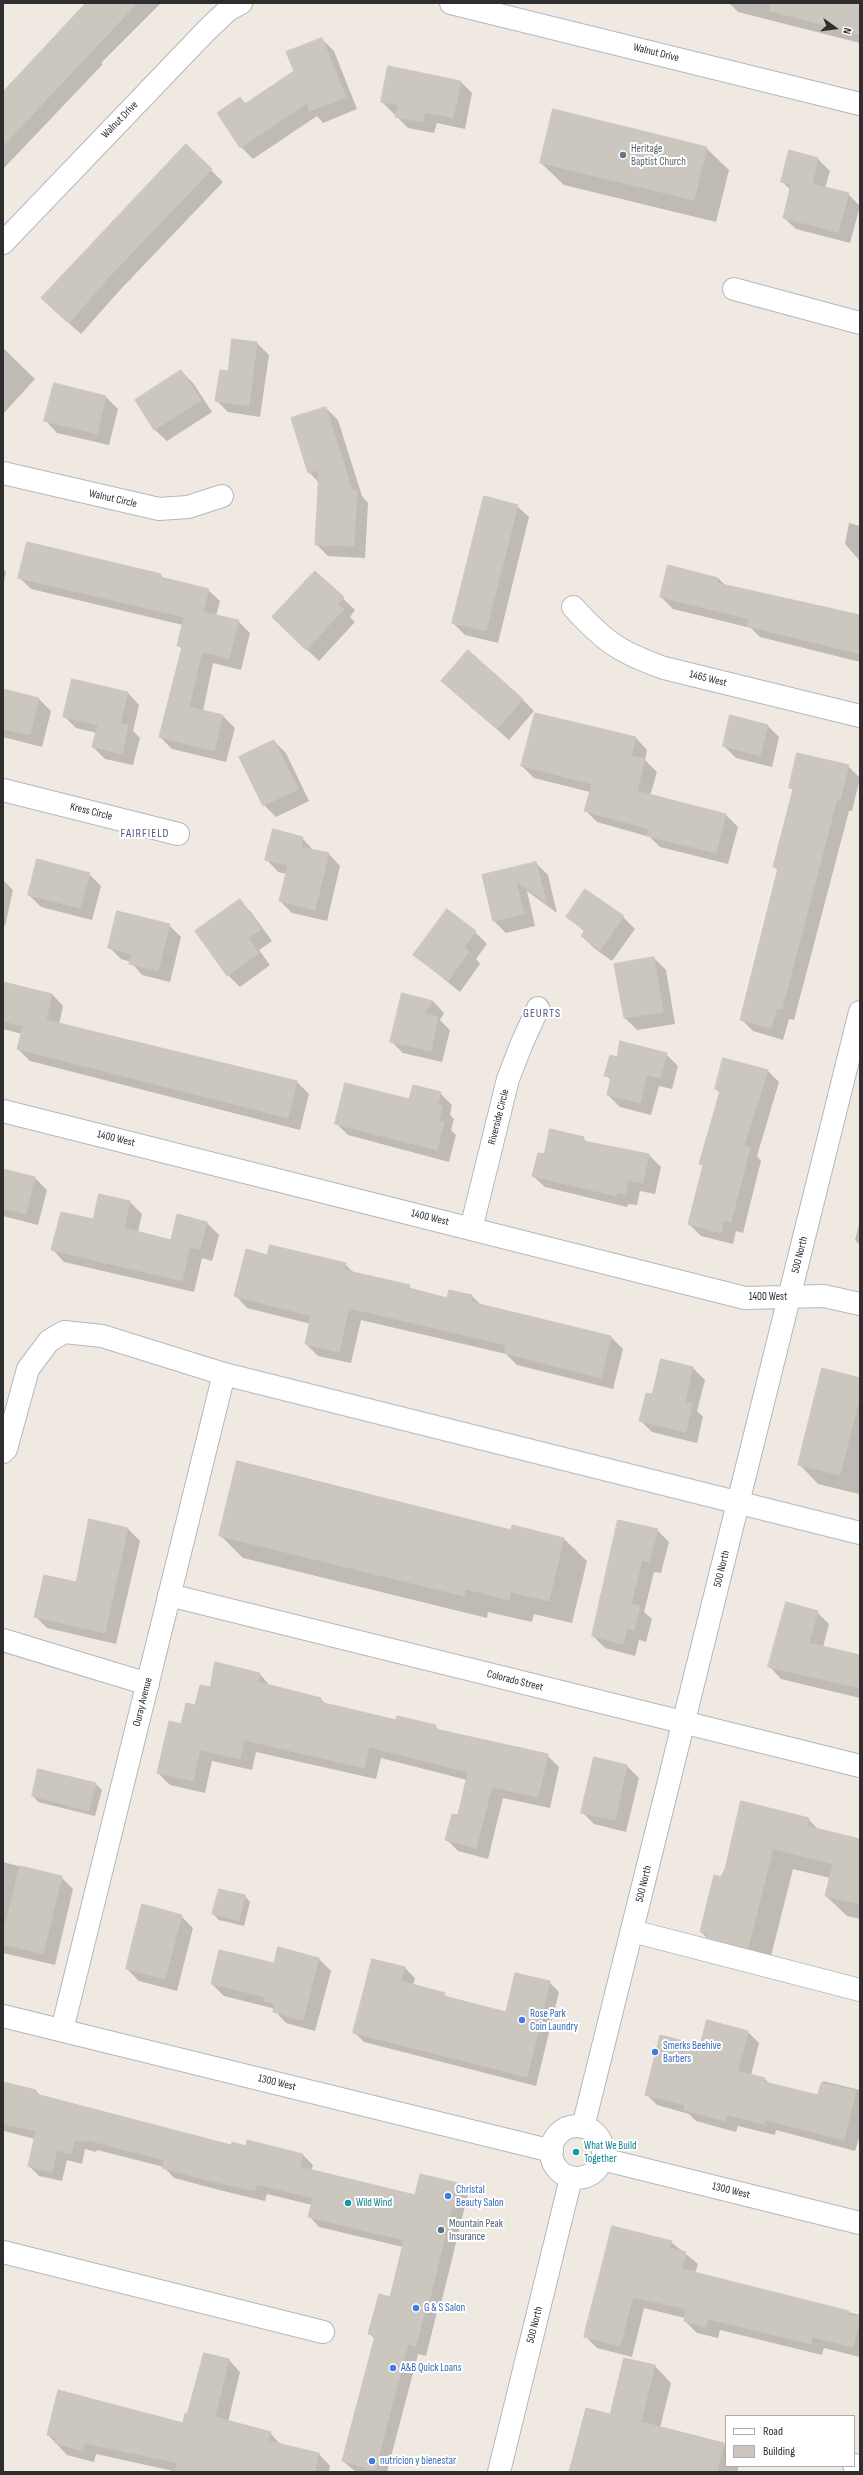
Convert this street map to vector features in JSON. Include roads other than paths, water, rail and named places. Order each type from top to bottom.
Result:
[{"type":"street","name":"Walnut Drive","points":[[3,243],[206,31],[228,10],[241,3]]},
{"type":"street","name":"Walnut Drive","points":[[451,3],[860,104]]},
{"type":"street","points":[[734,289],[860,323]]},
{"type":"street","name":"Walnut Circle","points":[[3,473],[159,509],[188,507],[222,496]]},
{"type":"street","name":"1465 West","points":[[573,607],[602,638],[621,651],[643,661],[664,668],[860,716]]},
{"type":"street","name":"Kress Circle","points":[[3,790],[178,834]]},
{"type":"street","name":"Riverside Circle","points":[[472,1229],[508,1079],[538,1008]]},
{"type":"street","name":"500 North","points":[[583,2127],[789,1297],[852,1076],[860,1012]]},
{"type":"street","name":"1400 West","points":[[3,1111],[745,1298],[824,1296],[860,1304]]},
{"type":"street","points":[[3,1452],[6,1449],[28,1369],[49,1341],[64,1332],[102,1336],[224,1374],[860,1533]]},
{"type":"street","name":"Ouray Avenue","points":[[62,2030],[224,1374]]},
{"type":"street","name":"Colorado Street","points":[[169,1595],[860,1766]]},
{"type":"street","points":[[3,1640],[148,1684]]},
{"type":"street","points":[[632,1931],[860,1990]]},
{"type":"street","name":"1300 West","points":[[3,2016],[552,2151]]},
{"type":"street","points":[[583,2127],[594,2133],[599,2140],[602,2148],[602,2160],[595,2171],[588,2176],[571,2178],[557,2169],[553,2161],[552,2151],[556,2137],[562,2131],[570,2128],[583,2127]]},
{"type":"street","name":"1300 West","points":[[602,2160],[860,2223]]},
{"type":"street","name":"500 North","points":[[499,2472],[571,2178]]},
{"type":"street","points":[[3,2252],[323,2332]]},
{"type":"place","name":"Heritage Baptist Church","points":[[623,155]]},
{"type":"place","name":"Rose Park Coin Laundry","points":[[522,2020]]},
{"type":"place","name":"Smerks Beehive Barbers","points":[[655,2052]]},
{"type":"place","name":"What We Build Together","points":[[576,2152]]},
{"type":"place","name":"Christal Beauty Salon","points":[[448,2196]]},
{"type":"place","name":"Wild Wind","points":[[348,2203]]},
{"type":"place","name":"Mountain Peak Insurance","points":[[441,2230]]},
{"type":"place","name":"G & S Salon","points":[[416,2308]]},
{"type":"place","name":"A&B Quick Loans","points":[[393,2368]]},
{"type":"place","name":"nutricion y bienestar","points":[[372,2461]]},
{"type":"district","name":"FAIRFIELD","points":[[145,834]]},
{"type":"district","name":"GEURTS","points":[[542,1014]]}]
